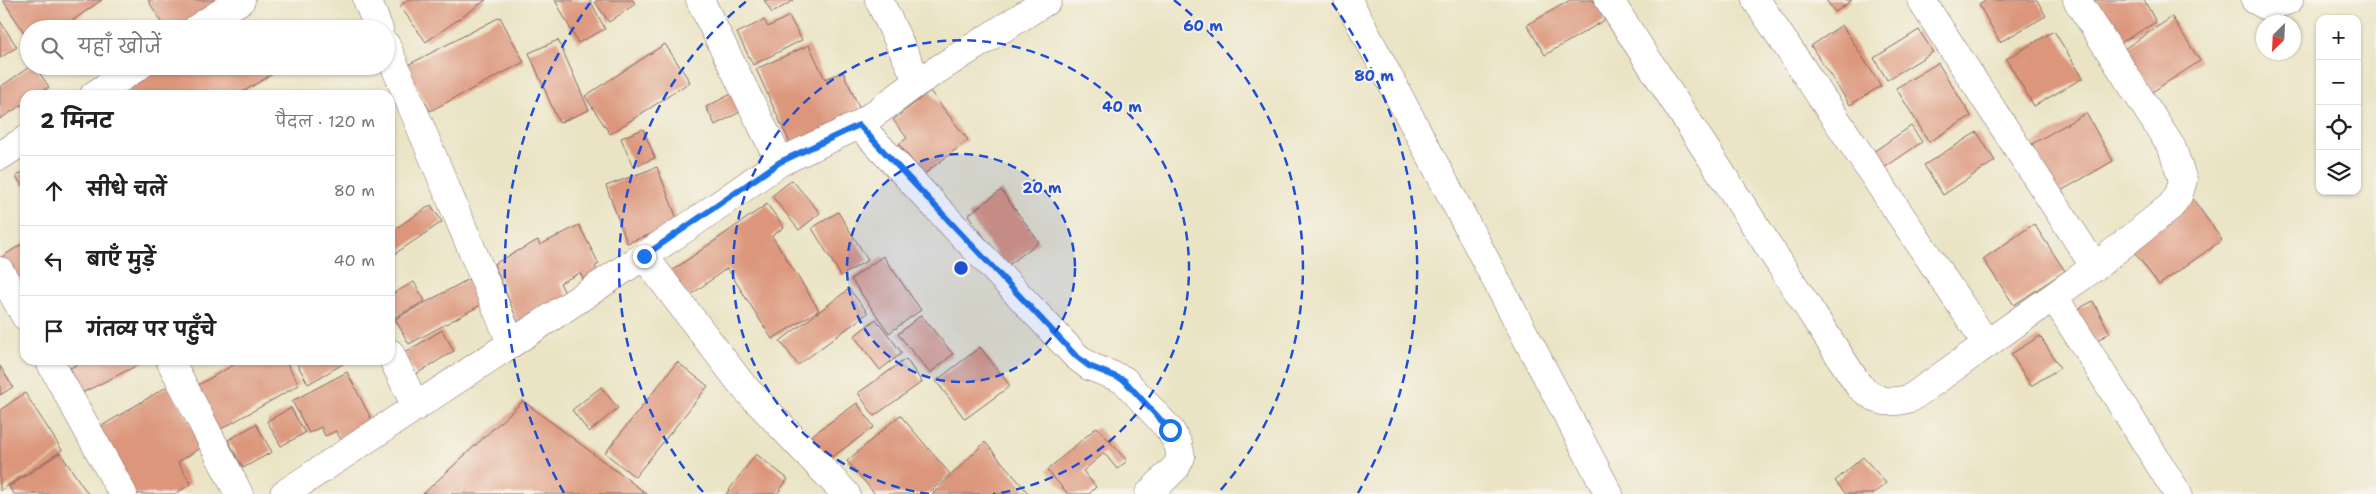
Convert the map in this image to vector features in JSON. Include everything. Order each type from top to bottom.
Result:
[{"type":"street","points":[[210,20],[241,0]]},
{"type":"street","points":[[367,0],[375,20]]},
{"type":"street","points":[[700,0],[780,162]]},
{"type":"street","points":[[879,0],[918,82]]},
{"type":"street","points":[[284,494],[644,256],[780,162],[859,125],[918,82],[1048,0]]},
{"type":"street","points":[[1348,0],[1609,494]]},
{"type":"street","points":[[1609,0],[1859,386],[1876,400],[1893,403],[1911,398],[2054,297],[2171,206],[2179,194],[2183,180],[2172,148],[2077,0]]},
{"type":"street","points":[[1756,0],[1987,344]]},
{"type":"street","points":[[1921,0],[2095,267]]},
{"type":"street","points":[[2255,0],[2268,7],[2289,0]]},
{"type":"street","points":[[395,66],[511,343]]},
{"type":"street","points":[[102,90],[125,75]]},
{"type":"street","points":[[859,125],[1076,356],[1089,366],[1124,380],[1170,430],[1178,444],[1181,457],[1172,472],[1149,494]]},
{"type":"street","points":[[0,156],[20,143]]},
{"type":"street","points":[[644,256],[742,386],[846,494]]},
{"type":"street","points":[[0,271],[20,307]]},
{"type":"street","points":[[2054,297],[2178,494]]},
{"type":"street","points":[[395,363],[416,407]]},
{"type":"street","points":[[52,365],[123,494]]},
{"type":"street","points":[[173,365],[239,494]]},
{"type":"building","points":[[3,0],[102,0],[73,20],[20,20],[20,26]]},
{"type":"building","points":[[148,0],[228,0],[194,20],[160,20]]},
{"type":"building","points":[[408,0],[486,0],[426,42],[400,6]]},
{"type":"building","points":[[555,0],[590,0],[605,29],[578,43]]},
{"type":"building","points":[[598,0],[633,0],[635,4],[609,22],[595,2]]},
{"type":"building","points":[[764,0],[794,0],[772,13]]},
{"type":"building","points":[[1570,0],[1593,0],[1605,20],[1545,55],[1527,25]]},
{"type":"building","points":[[1826,0],[1852,0],[1835,12]]},
{"type":"building","points":[[1987,0],[2037,0],[2046,16],[2000,42],[1979,5]]},
{"type":"building","points":[[2088,0],[2144,0],[2156,22],[2115,46]]},
{"type":"building","points":[[789,16],[802,40],[753,65],[737,33],[764,20],[768,27]]},
{"type":"building","points":[[500,17],[524,62],[430,111],[406,66]]},
{"type":"building","points":[[2172,17],[2200,61],[2152,92],[2124,49]]},
{"type":"building","points":[[0,21],[17,47],[0,58]]},
{"type":"building","points":[[1842,25],[1881,86],[1850,105],[1811,46]]},
{"type":"building","points":[[1919,30],[1933,52],[1887,80],[1874,58]]},
{"type":"building","points":[[2054,31],[2083,78],[2034,106],[2006,59]]},
{"type":"building","points":[[558,40],[589,110],[559,123],[529,53]]},
{"type":"building","points":[[665,44],[690,82],[610,134],[585,96]]},
{"type":"building","points":[[809,45],[825,79],[843,72],[864,118],[793,150],[756,69]]},
{"type":"building","points":[[1938,63],[1971,116],[1929,142],[1896,88]]},
{"type":"building","points":[[20,73],[20,75],[41,75],[49,87],[44,90],[20,90],[20,106],[0,119],[0,87]]},
{"type":"building","points":[[144,75],[271,75],[246,90],[131,90],[128,85]]},
{"type":"building","points":[[930,91],[968,140],[923,175],[899,144],[907,138],[893,120]]},
{"type":"building","points":[[735,92],[744,110],[715,125],[706,107]]},
{"type":"building","points":[[2086,113],[2113,161],[2059,192],[2032,144]]},
{"type":"building","points":[[1911,126],[1922,142],[1881,170],[1870,154]]},
{"type":"building","points":[[643,129],[655,158],[633,167],[621,138]]},
{"type":"building","points":[[1977,132],[1995,161],[1943,195],[1924,165]]},
{"type":"building","points":[[657,167],[679,224],[627,243],[606,186]]},
{"type":"building","points":[[20,174],[20,182],[16,177]]},
{"type":"building","points":[[792,180],[820,213],[799,230],[772,196]]},
{"type":"building","points":[[1001,190],[1039,242],[1006,267],[968,215]]},
{"type":"building","points":[[2193,199],[2222,240],[2159,285],[2129,245]]},
{"type":"building","points":[[767,204],[784,227],[772,236],[819,310],[772,339],[727,268],[688,297],[670,272]]},
{"type":"building","points":[[431,205],[442,222],[395,254],[395,229]]},
{"type":"building","points":[[838,212],[868,260],[841,276],[812,228]]},
{"type":"building","points":[[2034,224],[2065,271],[2014,305],[1983,259]]},
{"type":"building","points":[[579,225],[599,264],[595,266],[600,276],[586,284],[580,273],[560,283],[568,299],[522,332],[494,264],[538,240],[540,245]]},
{"type":"building","points":[[20,245],[20,285],[17,287],[0,258]]},
{"type":"building","points":[[883,256],[921,310],[889,333],[851,279]]},
{"type":"building","points":[[478,274],[492,299],[409,344],[395,319]]},
{"type":"building","points":[[414,282],[425,301],[395,317],[395,292]]},
{"type":"building","points":[[849,289],[868,313],[798,365],[780,341]]},
{"type":"building","points":[[2093,301],[2110,333],[2086,346],[2069,314]]},
{"type":"building","points":[[921,315],[953,354],[930,373],[898,334]]},
{"type":"building","points":[[876,319],[902,353],[880,370],[854,336]]},
{"type":"building","points":[[442,330],[454,351],[416,374],[404,353]]},
{"type":"building","points":[[2040,336],[2060,368],[2031,386],[2011,354]]},
{"type":"building","points":[[980,347],[1010,386],[965,419],[936,381]]},
{"type":"building","points":[[906,359],[922,382],[874,416],[858,393]]},
{"type":"building","points":[[677,362],[708,386],[635,477],[605,453]]},
{"type":"building","points":[[76,365],[138,365],[82,393],[70,368]]},
{"type":"building","points":[[233,365],[288,365],[299,385],[216,432],[191,389]]},
{"type":"building","points":[[298,365],[341,365],[308,384]]},
{"type":"building","points":[[0,366],[13,387],[0,395]]},
{"type":"building","points":[[347,372],[375,426],[343,443],[336,431],[325,436],[321,427],[309,433],[292,401]]},
{"type":"building","points":[[168,386],[204,446],[178,462],[191,484],[175,494],[134,494],[95,430]]},
{"type":"building","points":[[601,387],[618,408],[589,432],[572,410]]},
{"type":"building","points":[[25,393],[62,450],[0,491],[0,410]]},
{"type":"building","points":[[523,401],[647,494],[423,494]]},
{"type":"building","points":[[857,403],[874,427],[829,459],[811,436]]},
{"type":"building","points":[[291,408],[305,433],[281,446],[267,421]]},
{"type":"building","points":[[900,415],[950,474],[927,494],[875,494],[847,461]]},
{"type":"building","points":[[256,424],[272,452],[243,468],[228,440]]},
{"type":"building","points":[[1097,427],[1127,461],[1117,469],[1104,453],[1083,471],[1096,487],[1089,494],[1068,494],[1047,470]]},
{"type":"building","points":[[985,442],[1029,494],[932,494]]},
{"type":"building","points":[[60,453],[88,494],[14,494],[9,487]]},
{"type":"building","points":[[756,454],[788,479],[777,494],[726,494]]},
{"type":"building","points":[[1863,457],[1886,483],[1873,494],[1846,494],[1835,481]]},
{"type":"route","points":[[644,256],[780,162],[859,125],[1076,356],[1089,366],[1124,380],[1170,430]]}]
